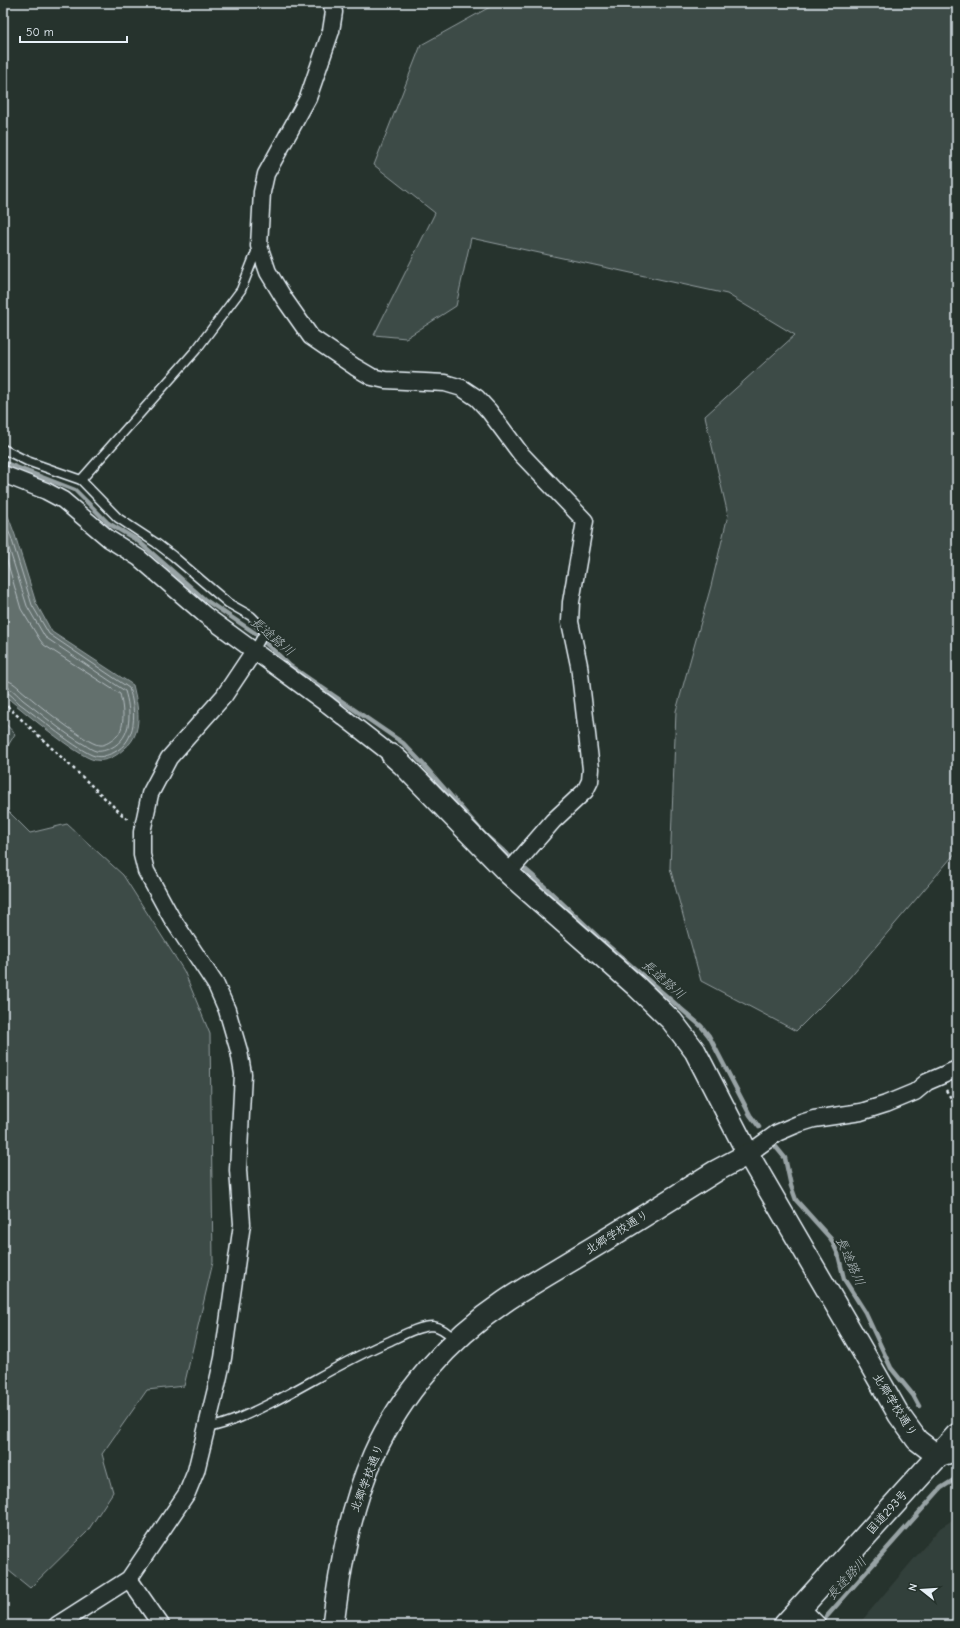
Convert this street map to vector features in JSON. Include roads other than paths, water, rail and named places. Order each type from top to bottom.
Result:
[{"type":"highway","name":"国道293号","points":[[785,1625],[810,1618],[948,1453],[957,1435]]},
{"type":"street","points":[[331,3],[334,12],[331,31],[308,98],[266,174],[262,192],[259,246],[268,272],[285,300],[311,337],[372,377],[397,382],[444,383],[462,388],[477,398],[489,411],[521,454],[585,521],[571,602],[570,622],[579,665],[591,769],[590,781],[585,791],[553,821],[508,873]]},
{"type":"street","points":[[3,474],[46,491],[62,500],[109,539],[139,558],[205,615],[328,705],[402,764],[508,873],[636,986],[672,1021],[695,1051],[748,1154],[777,1134],[798,1124],[814,1119],[861,1112],[886,1104],[915,1092],[927,1082],[957,1069]]},
{"type":"street","points":[[57,1625],[129,1579],[191,1486],[207,1428],[223,1358],[242,1224],[238,1170],[243,1074],[239,1052],[227,1010],[216,985],[171,917],[146,871],[142,855],[142,832],[150,794],[169,758],[224,696],[254,651]]},
{"type":"street","name":"北郷学校通り","points":[[333,1625],[339,1578],[351,1522],[374,1454],[389,1426],[414,1389],[456,1341],[503,1302],[748,1154],[855,1336],[899,1415],[917,1440],[948,1453]]},
{"type":"street","points":[[129,1579],[162,1625]]},
{"type":"lane","points":[[81,480],[201,344],[241,290],[259,246]]},
{"type":"lane","points":[[3,449],[27,461],[81,480],[118,518],[156,543],[228,603],[251,616],[265,631],[254,651]]},
{"type":"lane","points":[[207,1428],[224,1424],[247,1415],[315,1380],[358,1355],[417,1329],[432,1326],[439,1327],[456,1341]]},
{"type":"water","points":[[3,515],[8,516],[36,603],[52,632],[133,685],[138,710],[135,735],[125,748],[111,758],[95,760],[76,751],[48,731],[3,694]]},
{"type":"waterway","name":"長途路川","points":[[3,462],[75,490],[108,523],[137,540],[204,599],[255,633],[289,665],[403,743],[484,834],[509,856]]},
{"type":"waterway","name":"長途路川","points":[[526,870],[598,937],[701,1026],[709,1036],[750,1115],[759,1127]]},
{"type":"waterway","name":"長途路川","points":[[776,1147],[785,1158],[791,1186],[796,1200],[831,1239],[838,1254],[844,1279],[865,1312],[891,1368],[913,1395],[919,1406]]},
{"type":"waterway","name":"長途路川","points":[[820,1624],[941,1488],[957,1478]]}]
